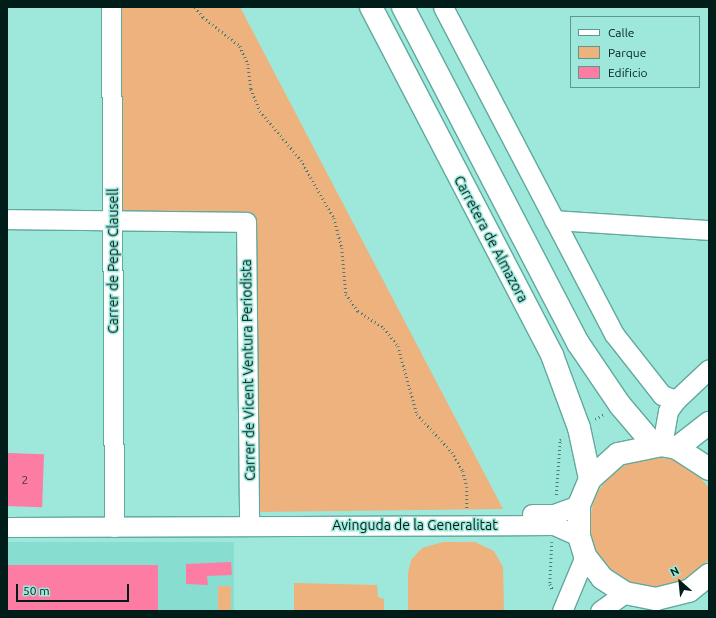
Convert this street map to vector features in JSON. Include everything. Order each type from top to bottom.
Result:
[{"type":"main road","name":"Carretera de Almazora","points":[[371,7],[552,355],[579,428],[590,479]]},
{"type":"main road","name":"Carretera de Almazora","points":[[403,7],[578,343],[620,405],[665,446],[709,469]]},
{"type":"main road","points":[[709,423],[665,446],[618,454],[590,479],[579,505],[582,546],[602,578],[625,593],[662,605],[689,591],[709,575]]},
{"type":"street","name":"Carrer de Pepe Clausell","points":[[111,7],[114,521]]},
{"type":"street","points":[[443,7],[614,334],[662,395],[676,400]]},
{"type":"street","points":[[7,219],[113,220]]},
{"type":"street","name":"Carrer de Vicent Ventura Periodista","points":[[113,220],[246,222],[249,522]]},
{"type":"street","points":[[554,220],[709,230]]},
{"type":"street","points":[[665,446],[668,411],[676,400],[709,369]]},
{"type":"street","name":"Avinguda de la Generalitat","points":[[249,522],[554,514],[579,505]]},
{"type":"street","name":"Avinguda de la Generalitat","points":[[7,517],[114,521],[554,525],[582,546]]},
{"type":"street","name":"Avinguda de la Generalitat","points":[[7,527],[114,521]]},
{"type":"street","points":[[562,611],[582,546]]},
{"type":"street","points":[[600,611],[625,593]]},
{"type":"path","points":[[195,7],[203,17],[231,37],[244,54],[251,89],[260,111],[301,160],[334,218],[342,248],[346,294],[358,311],[384,328],[398,346],[417,414],[459,463],[468,487],[468,502]]},
{"type":"shaded area","points":[[7,542],[234,542],[234,611],[7,611]]},
{"type":"green space","points":[[121,7],[240,7],[503,509],[259,512],[254,215],[122,214]]},
{"type":"green space","points":[[653,457],[677,460],[697,474],[709,488],[709,559],[702,567],[679,582],[651,588],[636,585],[613,572],[595,550],[588,530],[594,497],[609,476],[631,461]]},
{"type":"green space","points":[[443,542],[475,542],[494,551],[503,567],[504,611],[408,611],[408,573],[411,560],[422,548]]},
{"type":"green space","points":[[294,583],[377,585],[378,597],[384,599],[384,611],[294,611]]},
{"type":"green space","points":[[218,586],[231,586],[231,611],[218,611]]},
{"type":"building","points":[[7,453],[44,454],[42,507],[7,506]]},
{"type":"building","points":[[231,562],[232,575],[207,576],[208,585],[186,584],[186,564]]},
{"type":"building","points":[[7,565],[158,565],[158,611],[7,611]]}]
